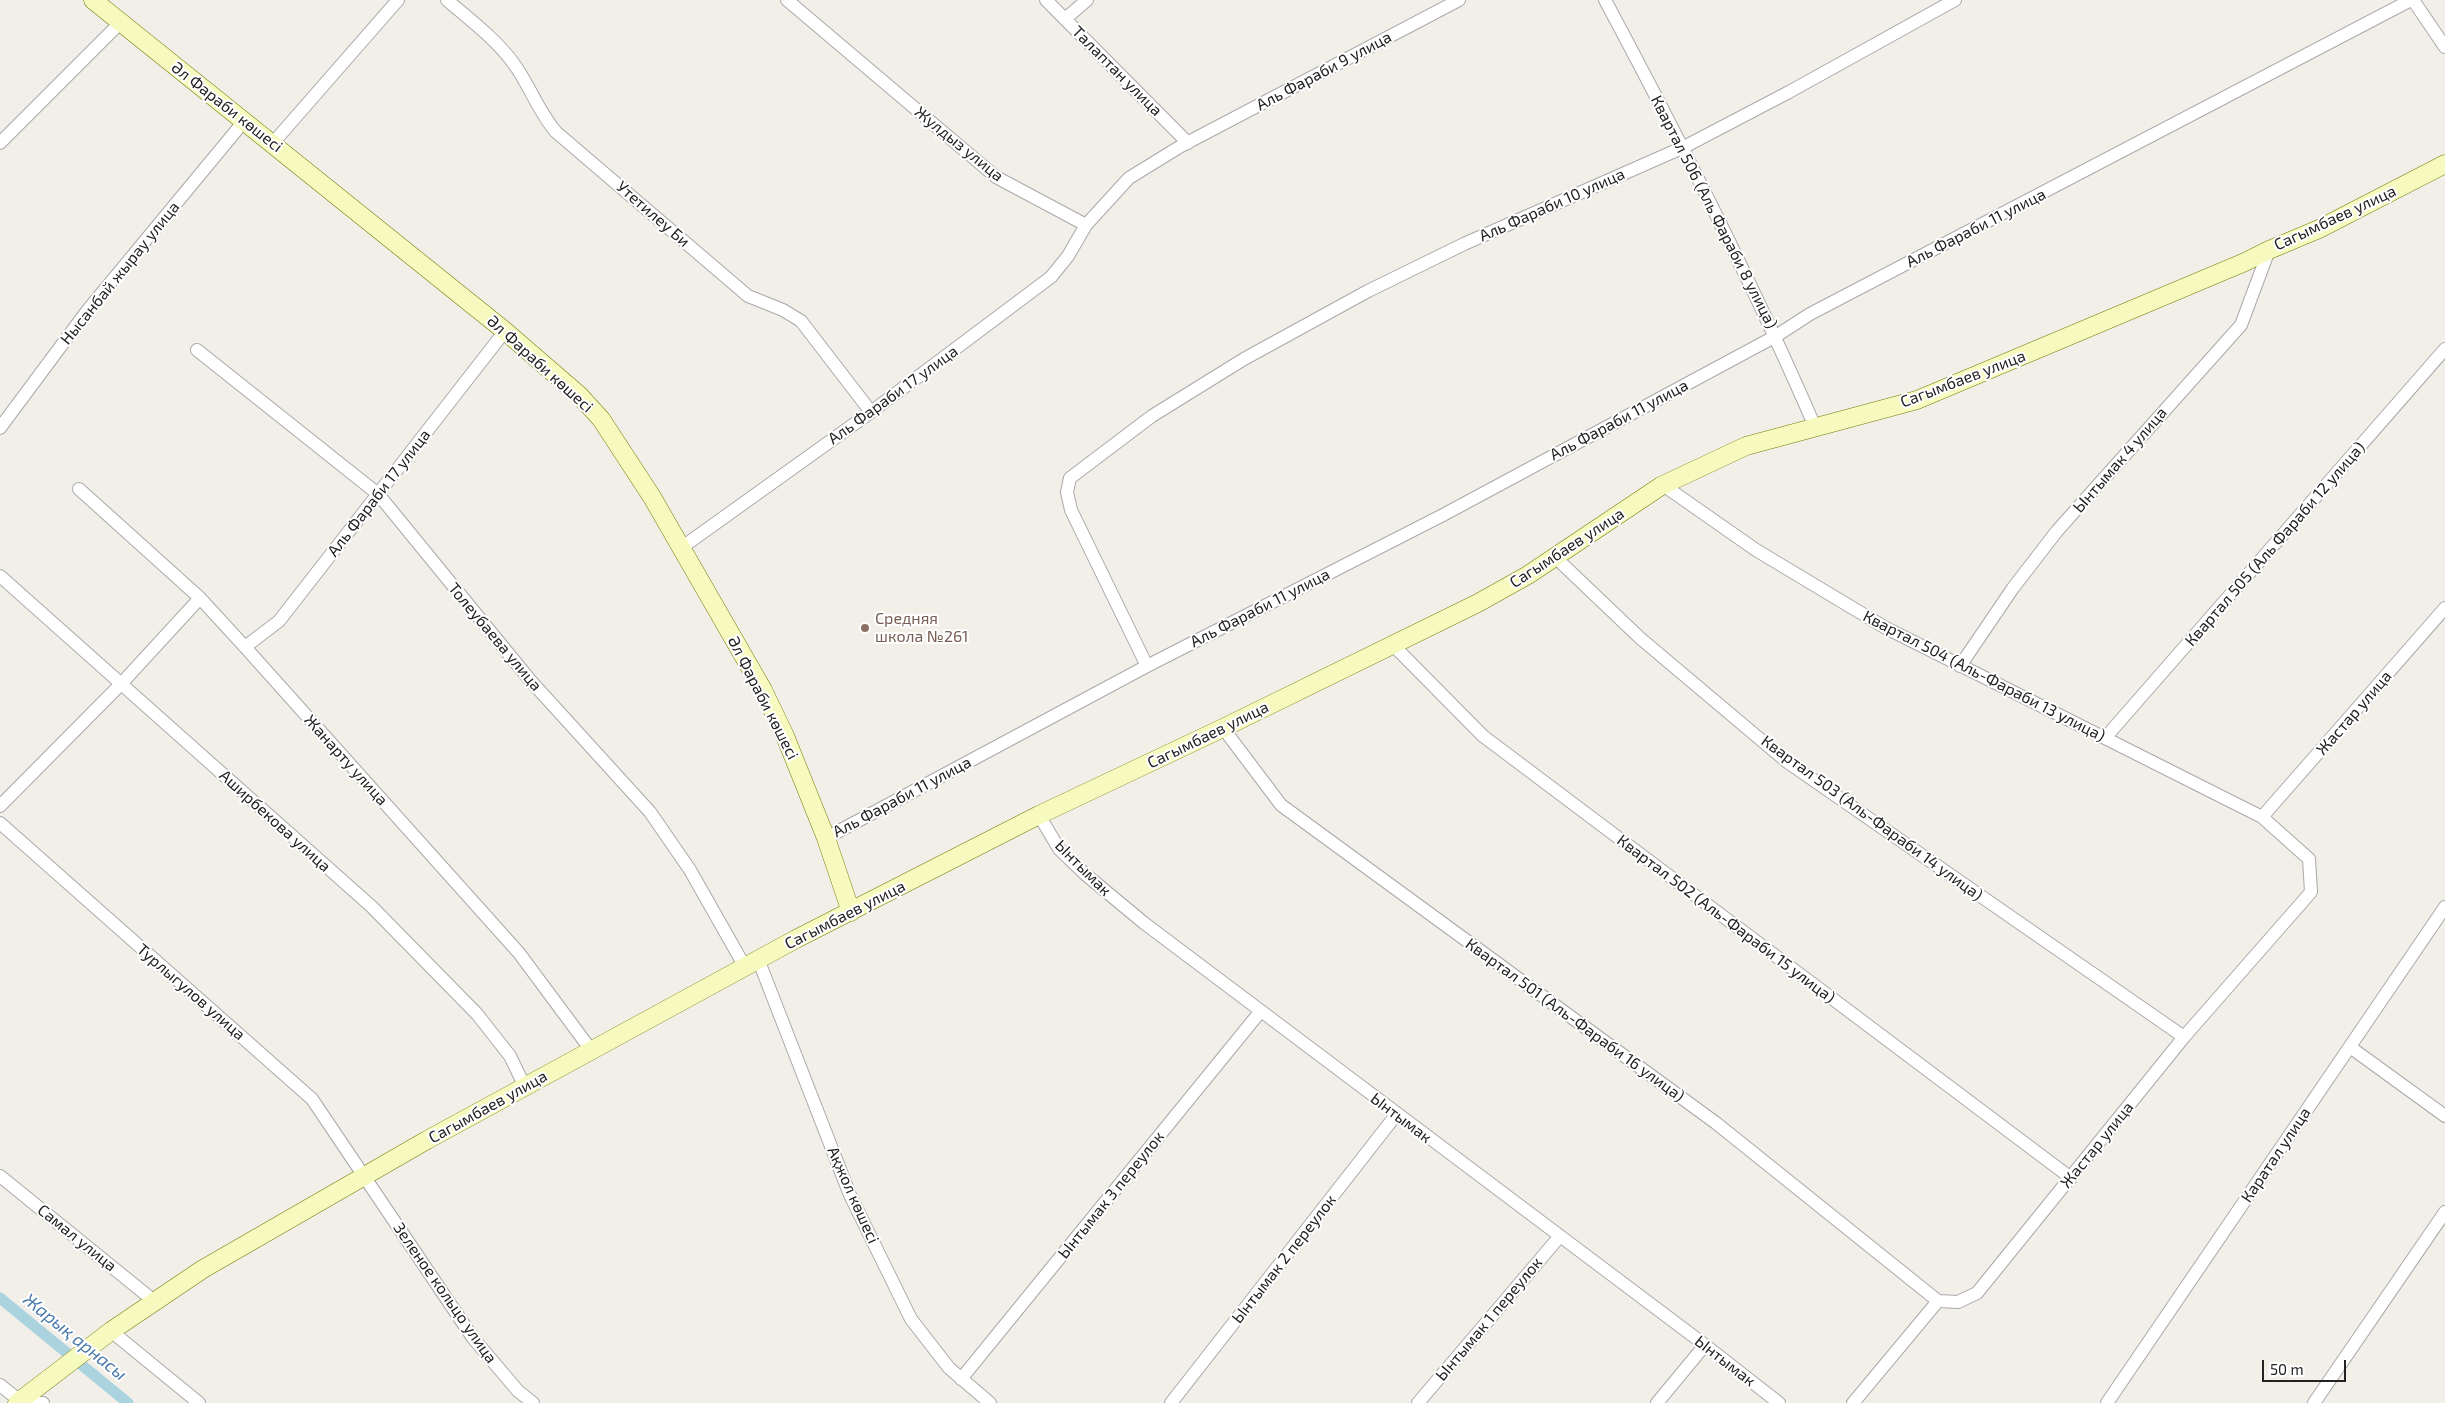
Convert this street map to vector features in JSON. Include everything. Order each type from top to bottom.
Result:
[{"type":"street","name":"Әл Фараби көшесі","points":[[93,0],[245,120],[505,332],[579,396],[601,419],[652,497],[763,690],[785,736],[826,838],[851,912]]},
{"type":"street","points":[[273,143],[398,0]]},
{"type":"street","name":"Утетилеу Би","points":[[447,0],[502,48],[516,66],[543,116],[556,132],[748,296],[783,310],[801,321],[871,412]]},
{"type":"street","name":"Жулдыз улица","points":[[787,0],[996,177],[1086,225]]},
{"type":"street","name":"Талаптан улица","points":[[1046,0],[1188,142]]},
{"type":"street","points":[[1065,19],[1087,0]]},
{"type":"street","name":"Аль Фараби 9 улица","points":[[1188,142],[1459,0]]},
{"type":"street","name":"Квартал 506 (Аль Фараби 8 улица)","points":[[1605,0],[1684,147],[1776,336],[1815,427]]},
{"type":"street","name":"Аль Фараби 10 улица","points":[[1146,666],[1071,510],[1067,492],[1070,478],[1152,416],[1244,359],[1368,291],[1464,244],[1684,147],[1789,92],[1955,0]]},
{"type":"street","points":[[2412,0],[2445,47]]},
{"type":"street","name":"Аль Фараби 11 улица","points":[[826,838],[1146,666],[1443,515],[1776,336],[1810,314],[2412,0]]},
{"type":"street","points":[[0,143],[121,22]]},
{"type":"street","name":"Нысанбай жырау улица","points":[[0,428],[87,311],[245,120]]},
{"type":"street","points":[[1086,225],[1129,178],[1188,142]]},
{"type":"street","name":"Сагымбаев улица","points":[[18,1402],[111,1331],[154,1301],[203,1269],[364,1175],[752,963],[851,912],[1040,815],[1478,603],[1528,575],[1663,485],[1746,446],[1917,400],[2319,229],[2445,164]]},
{"type":"street","name":"Аль Фараби 17 улица","points":[[681,548],[871,412],[1051,277],[1068,256],[1086,225]]},
{"type":"street","name":"Ынтымак 4 улица","points":[[1960,666],[2013,588],[2057,531],[2241,325],[2268,250]]},
{"type":"street","name":"Аль Фараби 17 улица","points":[[245,647],[279,621],[505,332]]},
{"type":"street","name":"Квартал 505 (Аль Фараби 12 улица)","points":[[2105,738],[2445,349]]},
{"type":"street","name":"Толеубаева улица","points":[[197,350],[378,494],[530,680],[650,812],[752,963]]},
{"type":"street","name":"Квартал 504 (Аль-Фараби 13 улица)","points":[[1663,485],[1756,550],[1886,628],[2262,817],[2309,859]]},
{"type":"street","name":"Жанарту улица","points":[[78,489],[200,598],[245,647],[519,953],[591,1050]]},
{"type":"street","name":"Квартал 503 (Аль-Фараби 14 улица)","points":[[1555,557],[1640,638],[1786,761],[2184,1037]]},
{"type":"street","name":"Аширбекова улица","points":[[0,576],[372,907],[478,1014],[510,1056],[525,1087]]},
{"type":"street","points":[[0,806],[121,684],[200,598]]},
{"type":"street","name":"Жастар улица","points":[[2262,817],[2445,608]]},
{"type":"street","name":"Квартал 502 (Аль-Фараби 15 улица)","points":[[1393,644],[1483,736],[2071,1178]]},
{"type":"street","name":"Квартал 501 (Аль-Фараби 16 улица)","points":[[1223,728],[1281,805],[1716,1123],[1894,1263],[1938,1301]]},
{"type":"street","name":"Ынтымак","points":[[1040,815],[1059,849],[1085,874],[1144,923],[1705,1345],[1779,1403]]},
{"type":"street","name":"Турлыгулов улица","points":[[0,823],[312,1099],[364,1175]]},
{"type":"street","name":"Жастар улица","points":[[1938,1301],[1958,1302],[1977,1293],[2184,1037],[2311,892],[2309,859]]},
{"type":"street","name":"Каратал улица","points":[[2107,1403],[2445,907]]},
{"type":"street","name":"Ақжол көшесі","points":[[752,963],[850,1195],[911,1320],[949,1368],[990,1403]]},
{"type":"street","name":"Ынтымак 3 переулок","points":[[961,1379],[1260,1012]]},
{"type":"street","points":[[2350,1047],[2445,1116]]},
{"type":"street","name":"Ынтымак 2 переулок","points":[[1171,1403],[1396,1114]]},
{"type":"street","name":"Зеленое кольцо улица","points":[[364,1175],[473,1338],[518,1391],[533,1403]]},
{"type":"street","name":"Самал улица","points":[[0,1176],[154,1301]]},
{"type":"street","points":[[2314,1403],[2445,1212]]},
{"type":"street","name":"Ынтымак 1 переулок","points":[[1418,1403],[1560,1236]]},
{"type":"street","points":[[1852,1403],[1938,1301]]},
{"type":"street","points":[[111,1331],[199,1403]]},
{"type":"street","points":[[1657,1403],[1705,1345]]},
{"type":"street","points":[[0,1385],[18,1402],[43,1403]]},
{"type":"waterway","name":"Жарық арнасы","points":[[0,1298],[128,1403]]},
{"type":"place","name":"Средняя школа №261","points":[[865,628]]}]
